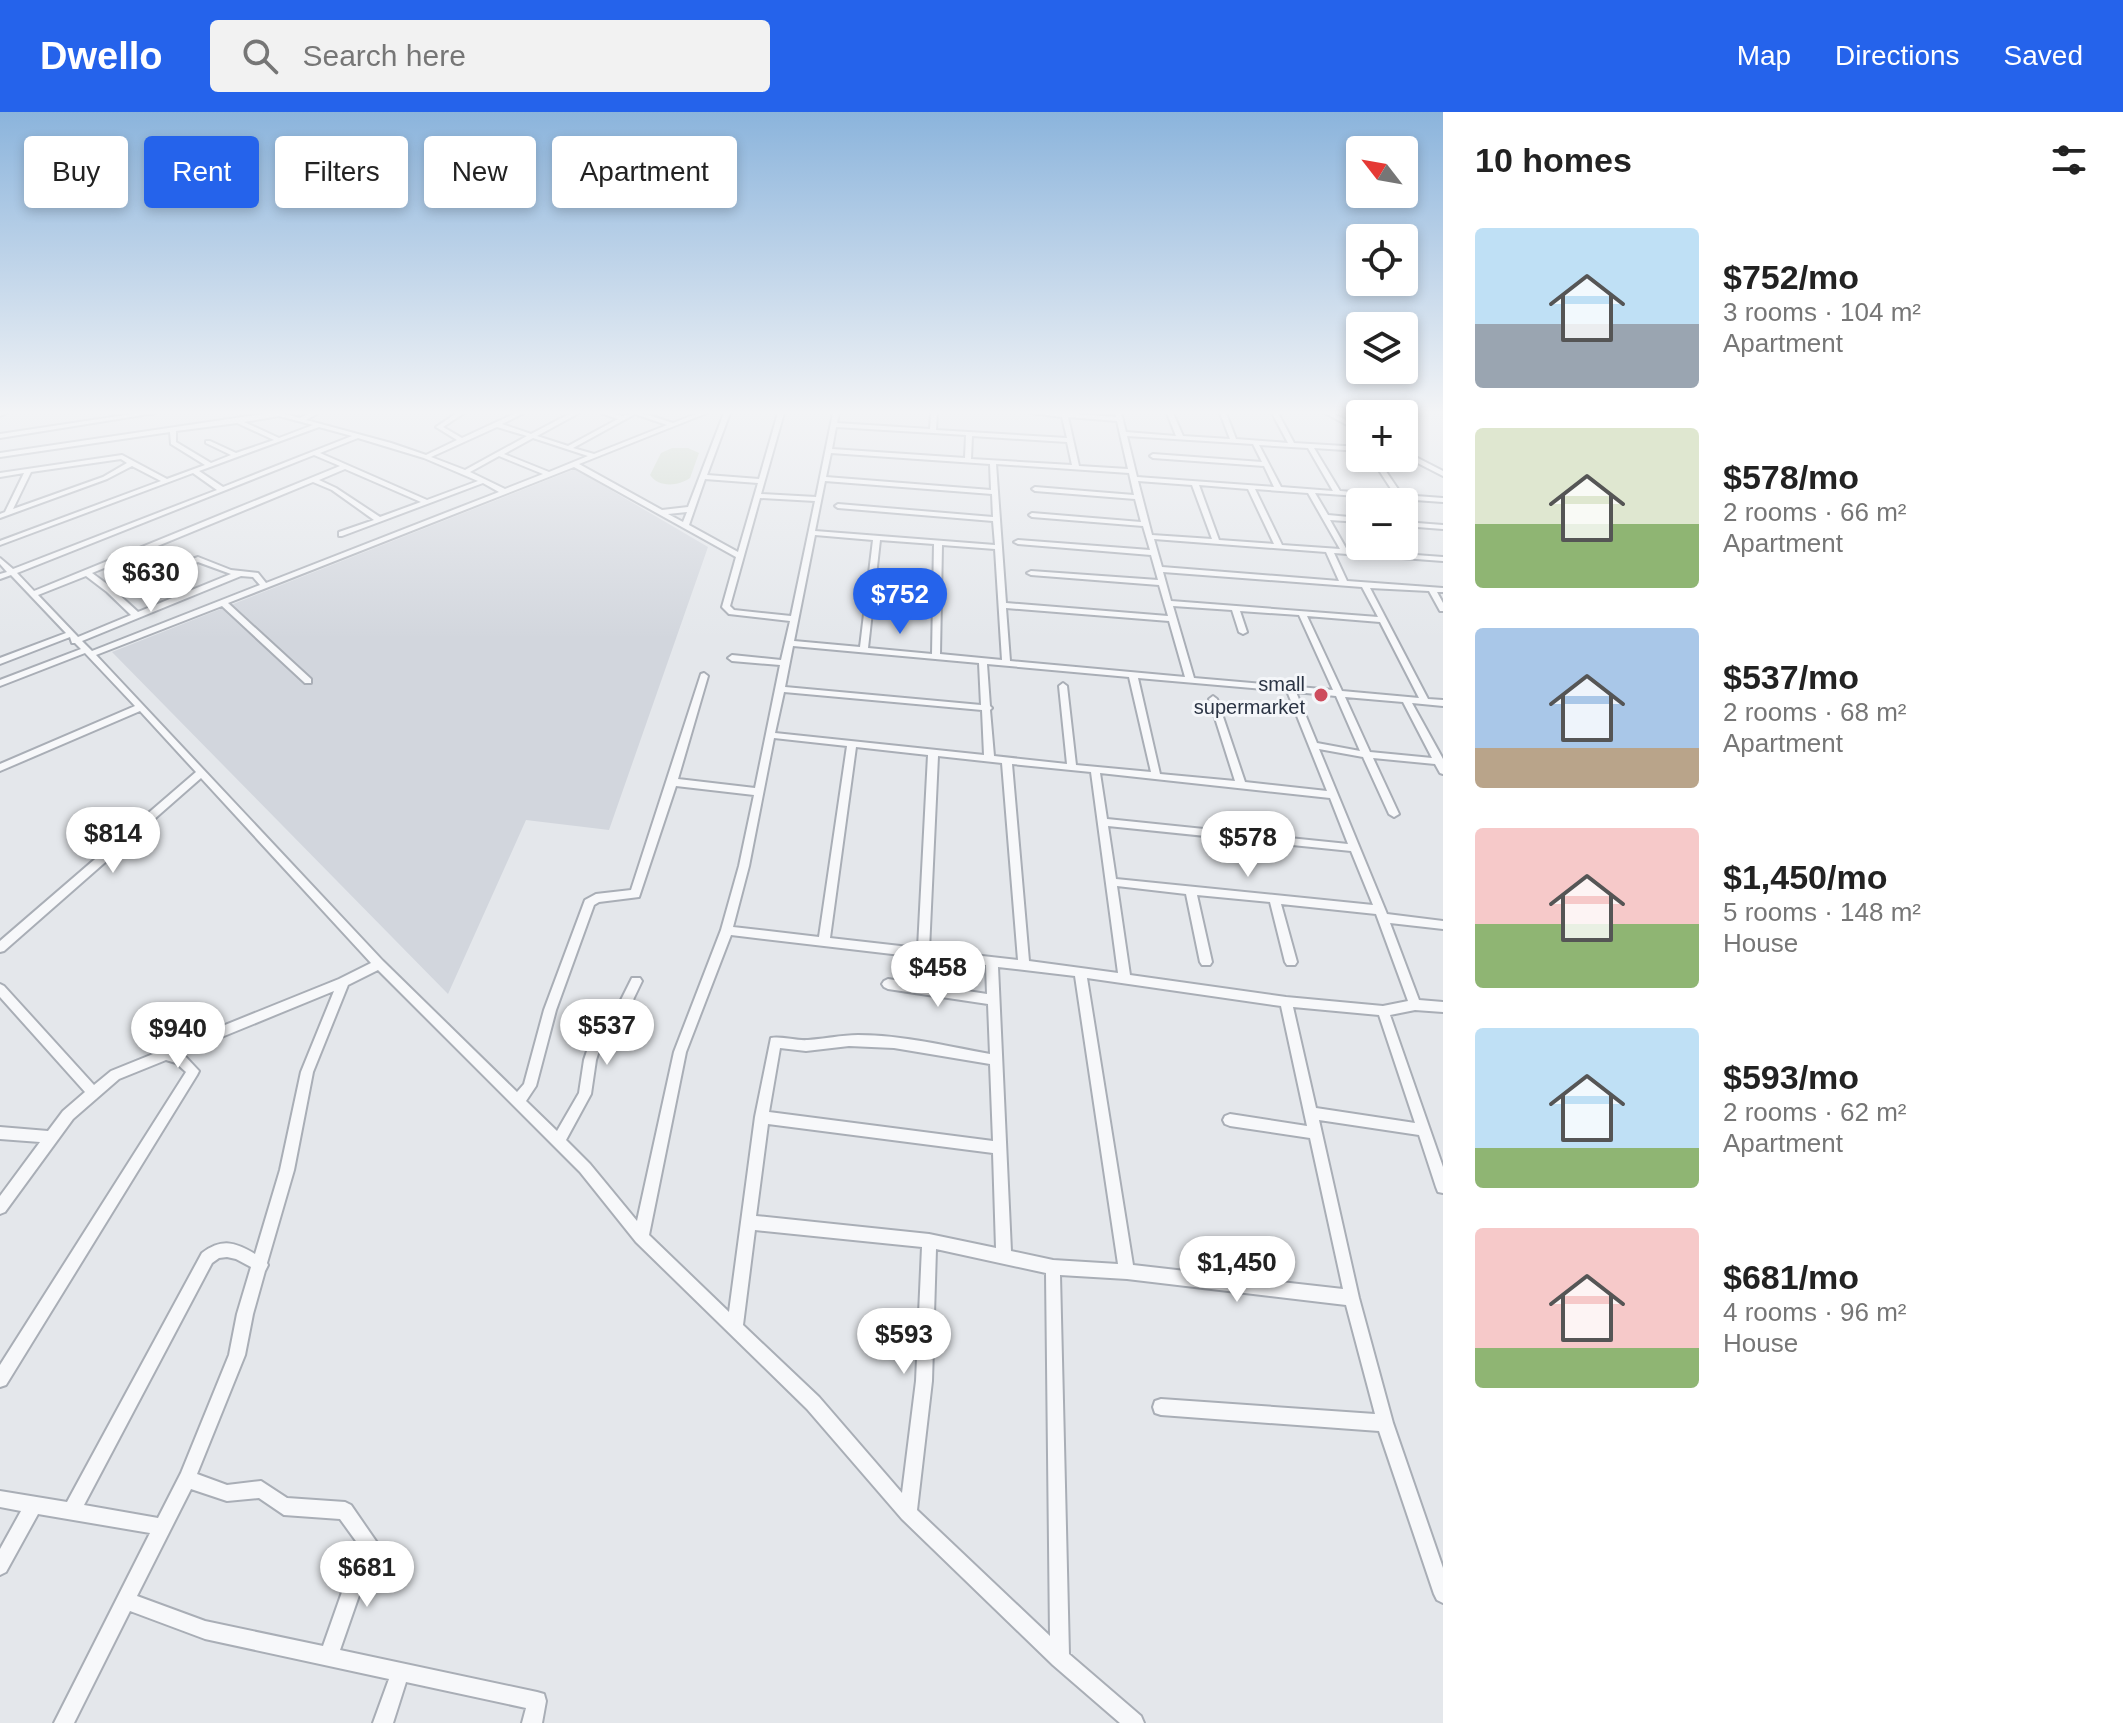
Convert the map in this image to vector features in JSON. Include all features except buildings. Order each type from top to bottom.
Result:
[{"type":"street","points":[[4,514],[18,488]]},
{"type":"street","points":[[4,514],[74,488]]},
{"type":"street","points":[[0,543],[147,488]]},
{"type":"street","points":[[6,575],[227,488]]},
{"type":"street","points":[[32,595],[290,488]]},
{"type":"street","points":[[332,488],[379,520]]},
{"type":"street","points":[[394,488],[427,502]]},
{"type":"street","points":[[342,534],[464,488]]},
{"type":"street","points":[[497,488],[505,492]]},
{"type":"street","points":[[0,661],[80,645],[223,603],[514,488]]},
{"type":"street","points":[[619,488],[741,557]]},
{"type":"street","points":[[686,524],[699,488]]},
{"type":"street","points":[[761,488],[727,610],[795,619]]},
{"type":"street","points":[[641,1237],[680,1052],[727,930],[791,643],[821,488]]},
{"type":"street","points":[[944,488],[995,492]]},
{"type":"street","points":[[995,488],[1006,663]]},
{"type":"street","points":[[1136,488],[1190,680]]},
{"type":"street","points":[[1197,488],[1216,542]]},
{"type":"street","points":[[1251,488],[1279,547]]},
{"type":"street","points":[[1256,488],[1346,495]]},
{"type":"street","points":[[1335,488],[1338,494]]},
{"type":"street","points":[[1035,489],[1138,497]]},
{"type":"street","points":[[1311,492],[1345,552]]},
{"type":"street","points":[[759,496],[818,499]]},
{"type":"street","points":[[1418,499],[1443,500]]},
{"type":"street","points":[[838,506],[997,519]]},
{"type":"street","points":[[663,512],[691,509]]},
{"type":"street","points":[[1032,515],[1146,524]]},
{"type":"street","points":[[1325,517],[1346,519]]},
{"type":"street","points":[[1418,525],[1443,527]]},
{"type":"street","points":[[812,533],[999,547]]},
{"type":"street","points":[[864,648],[877,537]]},
{"type":"street","points":[[1150,537],[1443,559]]},
{"type":"street","points":[[1018,542],[1155,553]]},
{"type":"street","points":[[936,655],[938,543]]},
{"type":"street","points":[[1329,551],[1344,583]]},
{"type":"street","points":[[110,590],[198,559],[238,574],[255,575],[265,586]]},
{"type":"street","points":[[0,560],[6,575],[32,595],[141,707],[379,964],[585,1168],[641,1237],[813,1403],[908,1513],[1060,1658],[1134,1723]]},
{"type":"street","points":[[1159,569],[1443,590]]},
{"type":"street","points":[[86,572],[136,615]]},
{"type":"street","points":[[1031,573],[1163,583]]},
{"type":"street","points":[[0,683],[136,615],[238,574]]},
{"type":"street","points":[[1365,585],[1425,701]]},
{"type":"street","points":[[1431,589],[1443,609]]},
{"type":"street","points":[[223,603],[308,681]]},
{"type":"street","points":[[1169,603],[1383,620]]},
{"type":"street","points":[[1002,605],[1173,619]]},
{"type":"street","points":[[1235,607],[1243,632]]},
{"type":"street","points":[[1302,613],[1394,814]]},
{"type":"street","points":[[791,643],[1443,703]]},
{"type":"street","points":[[732,658],[785,663]]},
{"type":"street","points":[[983,661],[989,758]]},
{"type":"street","points":[[1133,674],[1156,775]]},
{"type":"street","points":[[518,1101],[530,1086],[559,984],[589,903],[596,898],[635,894],[704,676]]},
{"type":"street","points":[[1063,686],[1072,767]]},
{"type":"street","points":[[1290,688],[1415,1005]]},
{"type":"street","points":[[781,689],[988,708]]},
{"type":"street","points":[[1213,699],[1241,785]]},
{"type":"street","points":[[1406,699],[1441,765]]},
{"type":"street","points":[[0,768],[141,707]]},
{"type":"street","points":[[771,735],[1332,795]]},
{"type":"street","points":[[824,940],[852,744]]},
{"type":"street","points":[[1312,745],[1441,765]]},
{"type":"street","points":[[923,955],[933,754]]},
{"type":"street","points":[[1007,761],[1024,966]]},
{"type":"street","points":[[1095,770],[1125,979]]},
{"type":"street","points":[[0,948],[201,773]]},
{"type":"street","points":[[672,782],[759,792]]},
{"type":"street","points":[[1103,822],[1353,848]]},
{"type":"street","points":[[1112,882],[1274,899],[1443,925]]},
{"type":"street","points":[[1191,890],[1206,962]]},
{"type":"street","points":[[1274,899],[1291,962]]},
{"type":"street","points":[[727,930],[1080,972],[1286,1002],[1383,1011],[1415,1005],[1443,1007]]},
{"type":"street","points":[[992,962],[1004,1257]]},
{"type":"street","points":[[0,1207],[49,1137],[93,1092],[115,1075],[343,982],[379,964]]},
{"type":"street","points":[[1080,972],[1127,1272]]},
{"type":"street","points":[[558,1142],[585,1094],[597,1039],[626,1003],[636,981]]},
{"type":"street","points":[[64,1723],[187,1479],[237,1355],[245,1314],[287,1170],[307,1072],[343,982]]},
{"type":"street","points":[[888,984],[993,1000]]},
{"type":"street","points":[[0,989],[93,1092]]},
{"type":"street","points":[[1286,1002],[1352,1298],[1385,1423],[1443,1594]]},
{"type":"street","points":[[1383,1011],[1443,1187]]},
{"type":"street","points":[[735,1326],[762,1117],[775,1042],[820,1045],[863,1040],[995,1060]]},
{"type":"street","points":[[0,1379],[193,1071],[180,1059],[167,1055]]},
{"type":"street","points":[[1310,1113],[1422,1130]]},
{"type":"street","points":[[762,1117],[999,1148]]},
{"type":"street","points":[[1230,1120],[1314,1133]]},
{"type":"street","points":[[0,1133],[49,1137]]},
{"type":"street","points":[[748,1222],[929,1241],[1053,1267],[1127,1272],[1352,1298]]},
{"type":"street","points":[[908,1513],[924,1381],[929,1241]]},
{"type":"street","points":[[71,1512],[207,1258],[219,1249],[232,1249],[261,1265]]},
{"type":"street","points":[[1053,1267],[1060,1658]]},
{"type":"street","points":[[1161,1407],[1385,1423]]},
{"type":"street","points":[[187,1479],[227,1493],[261,1489],[284,1506],[345,1511],[371,1547],[356,1578],[329,1654]]},
{"type":"street","points":[[0,1499],[163,1527]]},
{"type":"street","points":[[0,1566],[34,1505]]},
{"type":"street","points":[[126,1601],[205,1630],[329,1654],[537,1701],[532,1723]]},
{"type":"street","points":[[383,1723],[401,1671]]},
{"type":"shaded area","points":[[526,488],[608,488],[708,547],[609,830],[526,820],[448,994],[112,652]]},
{"type":"place","name":"small supermarket","points":[[1321,695]]}]
